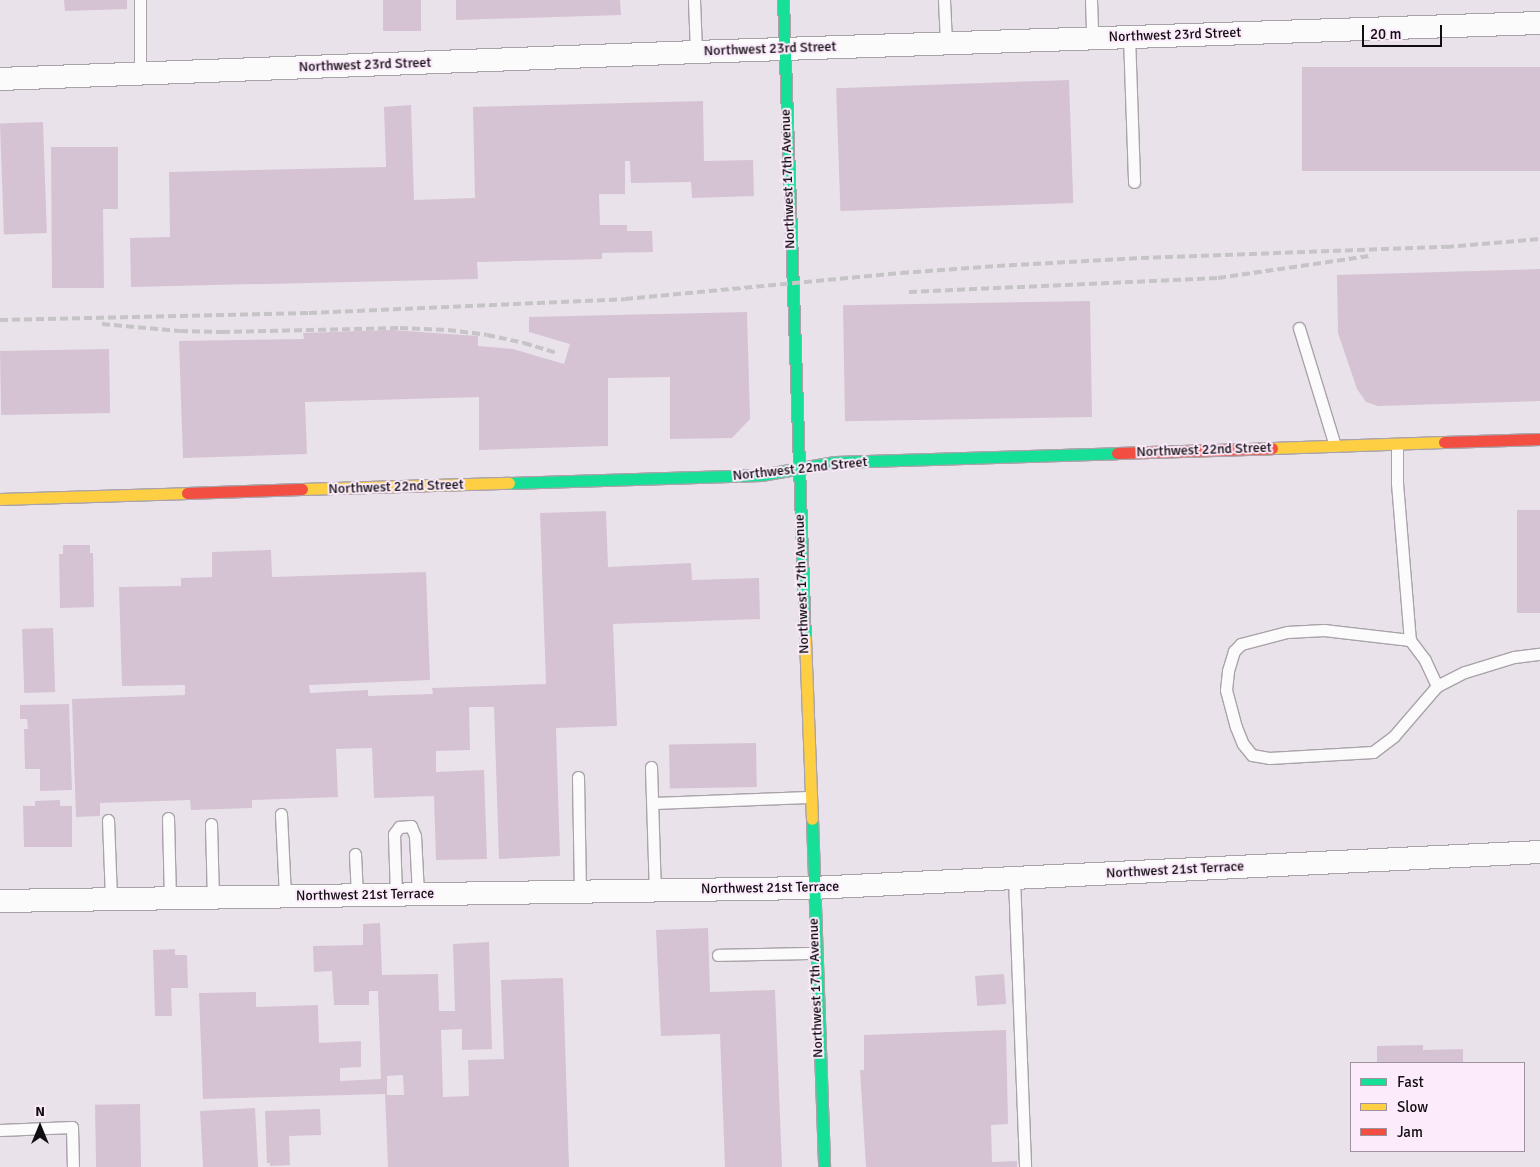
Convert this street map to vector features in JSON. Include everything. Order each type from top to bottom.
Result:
[{"type":"street","name":"Northwest 17th Avenue","points":[[783,0],[812,888],[824,1167]]},
{"type":"street","name":"Northwest 23rd Street","points":[[0,79],[1129,36],[1540,23]]},
{"type":"street","name":"Northwest 22nd Street","points":[[0,499],[751,476],[835,462],[1540,439]]},
{"type":"street","name":"Northwest 21st Terrace","points":[[0,901],[812,888],[1540,852]]},
{"type":"lane","points":[[140,0],[140,73]]},
{"type":"lane","points":[[694,0],[696,52]]},
{"type":"lane","points":[[944,0],[946,43]]},
{"type":"lane","points":[[1091,0],[1092,38]]},
{"type":"lane","points":[[1129,36],[1134,182]]},
{"type":"lane","points":[[1299,328],[1335,446]]},
{"type":"lane","points":[[1397,444],[1397,483],[1410,640],[1425,660],[1437,686]]},
{"type":"lane","points":[[1410,640],[1324,630],[1287,632],[1241,644],[1234,651],[1228,671],[1226,690],[1230,708],[1243,744],[1252,755],[1269,758],[1373,752],[1394,736],[1437,686],[1465,672],[1514,658],[1540,654]]},
{"type":"lane","points":[[651,767],[655,891]]},
{"type":"lane","points":[[578,778],[580,892]]},
{"type":"lane","points":[[653,803],[810,797]]},
{"type":"lane","points":[[281,814],[285,896]]},
{"type":"lane","points":[[168,818],[170,898]]},
{"type":"lane","points":[[108,820],[111,899]]},
{"type":"lane","points":[[211,824],[213,898]]},
{"type":"lane","points":[[411,826],[415,836],[407,894],[394,834],[398,827],[411,826]]},
{"type":"lane","points":[[355,854],[357,895]]},
{"type":"lane","points":[[1014,878],[1025,1167]]},
{"type":"lane","points":[[718,955],[815,953]]},
{"type":"lane","points":[[0,1130],[72,1127],[73,1167]]},
{"type":"building","points":[[64,0],[127,0],[127,9],[65,11]]},
{"type":"building","points":[[383,0],[421,0],[421,31],[383,31]]},
{"type":"building","points":[[456,0],[620,0],[621,15],[456,20]]},
{"type":"building","points":[[1302,67],[1540,67],[1540,171],[1302,171]]},
{"type":"building","points":[[1069,80],[1073,203],[840,211],[836,88]]},
{"type":"building","points":[[703,101],[704,161],[753,160],[754,196],[692,198],[691,182],[631,183],[630,161],[625,161],[625,194],[599,194],[600,225],[627,225],[627,231],[652,231],[653,252],[602,253],[602,259],[477,262],[478,279],[131,287],[130,238],[170,237],[169,172],[386,167],[384,107],[411,105],[414,200],[475,198],[473,107]]},
{"type":"building","points":[[43,122],[47,233],[4,234],[0,124]]},
{"type":"building","points":[[51,147],[118,147],[118,209],[103,209],[104,288],[52,288]]},
{"type":"building","points":[[1540,269],[1540,401],[1378,406],[1366,402],[1357,389],[1338,333],[1337,275]]},
{"type":"building","points":[[1090,301],[1092,417],[845,421],[843,305]]},
{"type":"building","points":[[747,312],[750,419],[732,438],[670,439],[670,377],[608,378],[608,446],[479,450],[479,397],[305,402],[307,454],[183,458],[179,341],[304,339],[303,333],[391,330],[478,336],[478,346],[513,349],[564,364],[570,344],[529,332],[529,317]]},
{"type":"building","points":[[109,349],[110,413],[1,415],[0,351]]},
{"type":"building","points":[[1517,510],[1540,510],[1540,613],[1517,613]]},
{"type":"building","points":[[606,511],[608,567],[691,563],[692,580],[759,578],[760,619],[613,624],[617,726],[556,728],[560,856],[499,859],[494,707],[469,707],[470,750],[436,751],[436,772],[484,770],[487,859],[436,860],[434,796],[374,798],[372,748],[336,749],[338,797],[252,800],[252,808],[191,810],[190,800],[100,803],[100,816],[76,817],[72,699],[185,695],[185,685],[122,686],[119,587],[181,586],[181,578],[212,577],[212,552],[271,550],[272,577],[426,572],[430,680],[309,685],[310,693],[368,690],[368,696],[433,694],[432,688],[546,684],[540,513]]},
{"type":"building","points":[[63,545],[90,545],[90,553],[93,553],[94,607],[60,608],[59,554],[63,554]]},
{"type":"building","points":[[53,628],[55,692],[24,693],[22,629]]},
{"type":"building","points":[[69,704],[72,790],[40,791],[40,769],[25,769],[24,729],[28,729],[27,719],[20,719],[20,705]]},
{"type":"building","points":[[756,743],[757,787],[670,789],[669,745]]},
{"type":"building","points":[[60,800],[60,806],[72,806],[72,847],[24,847],[23,806],[35,806],[35,801]]},
{"type":"building","points":[[380,923],[382,975],[438,974],[439,1011],[455,1011],[453,944],[489,942],[492,1049],[462,1050],[462,1029],[441,1030],[443,1097],[469,1096],[468,1060],[504,1059],[501,980],[563,978],[569,1167],[388,1167],[385,1094],[203,1099],[199,993],[256,992],[256,1007],[318,1005],[319,1043],[361,1041],[361,1067],[340,1068],[340,1081],[381,1079],[378,991],[369,991],[369,1005],[334,1005],[332,971],[314,972],[313,946],[363,945],[363,924]],"holes":[[[403,1075],[404,1095],[387,1095],[387,1076]]]},
{"type":"building","points":[[708,928],[710,992],[775,990],[782,1167],[725,1167],[720,1034],[661,1036],[656,930]]},
{"type":"building","points":[[175,949],[175,955],[187,955],[188,988],[171,988],[172,1016],[155,1016],[153,950]]},
{"type":"building","points":[[1004,974],[1006,1004],[977,1006],[975,976]]},
{"type":"building","points":[[1006,1030],[1008,1124],[991,1125],[992,1162],[1017,1161],[1017,1167],[866,1167],[860,1070],[864,1070],[864,1035]]},
{"type":"building","points":[[1423,1045],[1423,1050],[1463,1049],[1463,1062],[1377,1062],[1377,1046]]},
{"type":"building","points":[[140,1104],[141,1167],[96,1167],[95,1105]]},
{"type":"building","points":[[255,1108],[258,1167],[203,1167],[200,1111]]},
{"type":"building","points":[[320,1109],[321,1135],[289,1136],[290,1165],[270,1166],[270,1163],[267,1163],[265,1111]]},
{"type":"railway","points":[[0,320],[309,313],[625,299],[901,273],[997,266],[1141,258],[1446,247],[1540,239]]},
{"type":"railway","points":[[909,292],[1218,278],[1369,256]]},
{"type":"railway","points":[[102,324],[180,331],[222,332],[400,328],[448,330],[487,335],[524,343],[556,353]]},
{"type":"traffic: fast","points":[[783,0],[805,638]]},
{"type":"traffic: fast","points":[[509,483],[761,475],[835,462],[1117,453]]},
{"type":"traffic: fast","points":[[812,819],[824,1167]]},
{"type":"traffic: slow","points":[[1272,448],[1444,442]]},
{"type":"traffic: slow","points":[[302,489],[509,483]]},
{"type":"traffic: slow","points":[[0,499],[187,493]]},
{"type":"traffic: slow","points":[[805,638],[812,819]]},
{"type":"traffic: jam","points":[[1444,442],[1540,439]]},
{"type":"traffic: jam","points":[[1117,453],[1272,448]]},
{"type":"traffic: jam","points":[[187,493],[302,489]]}]
